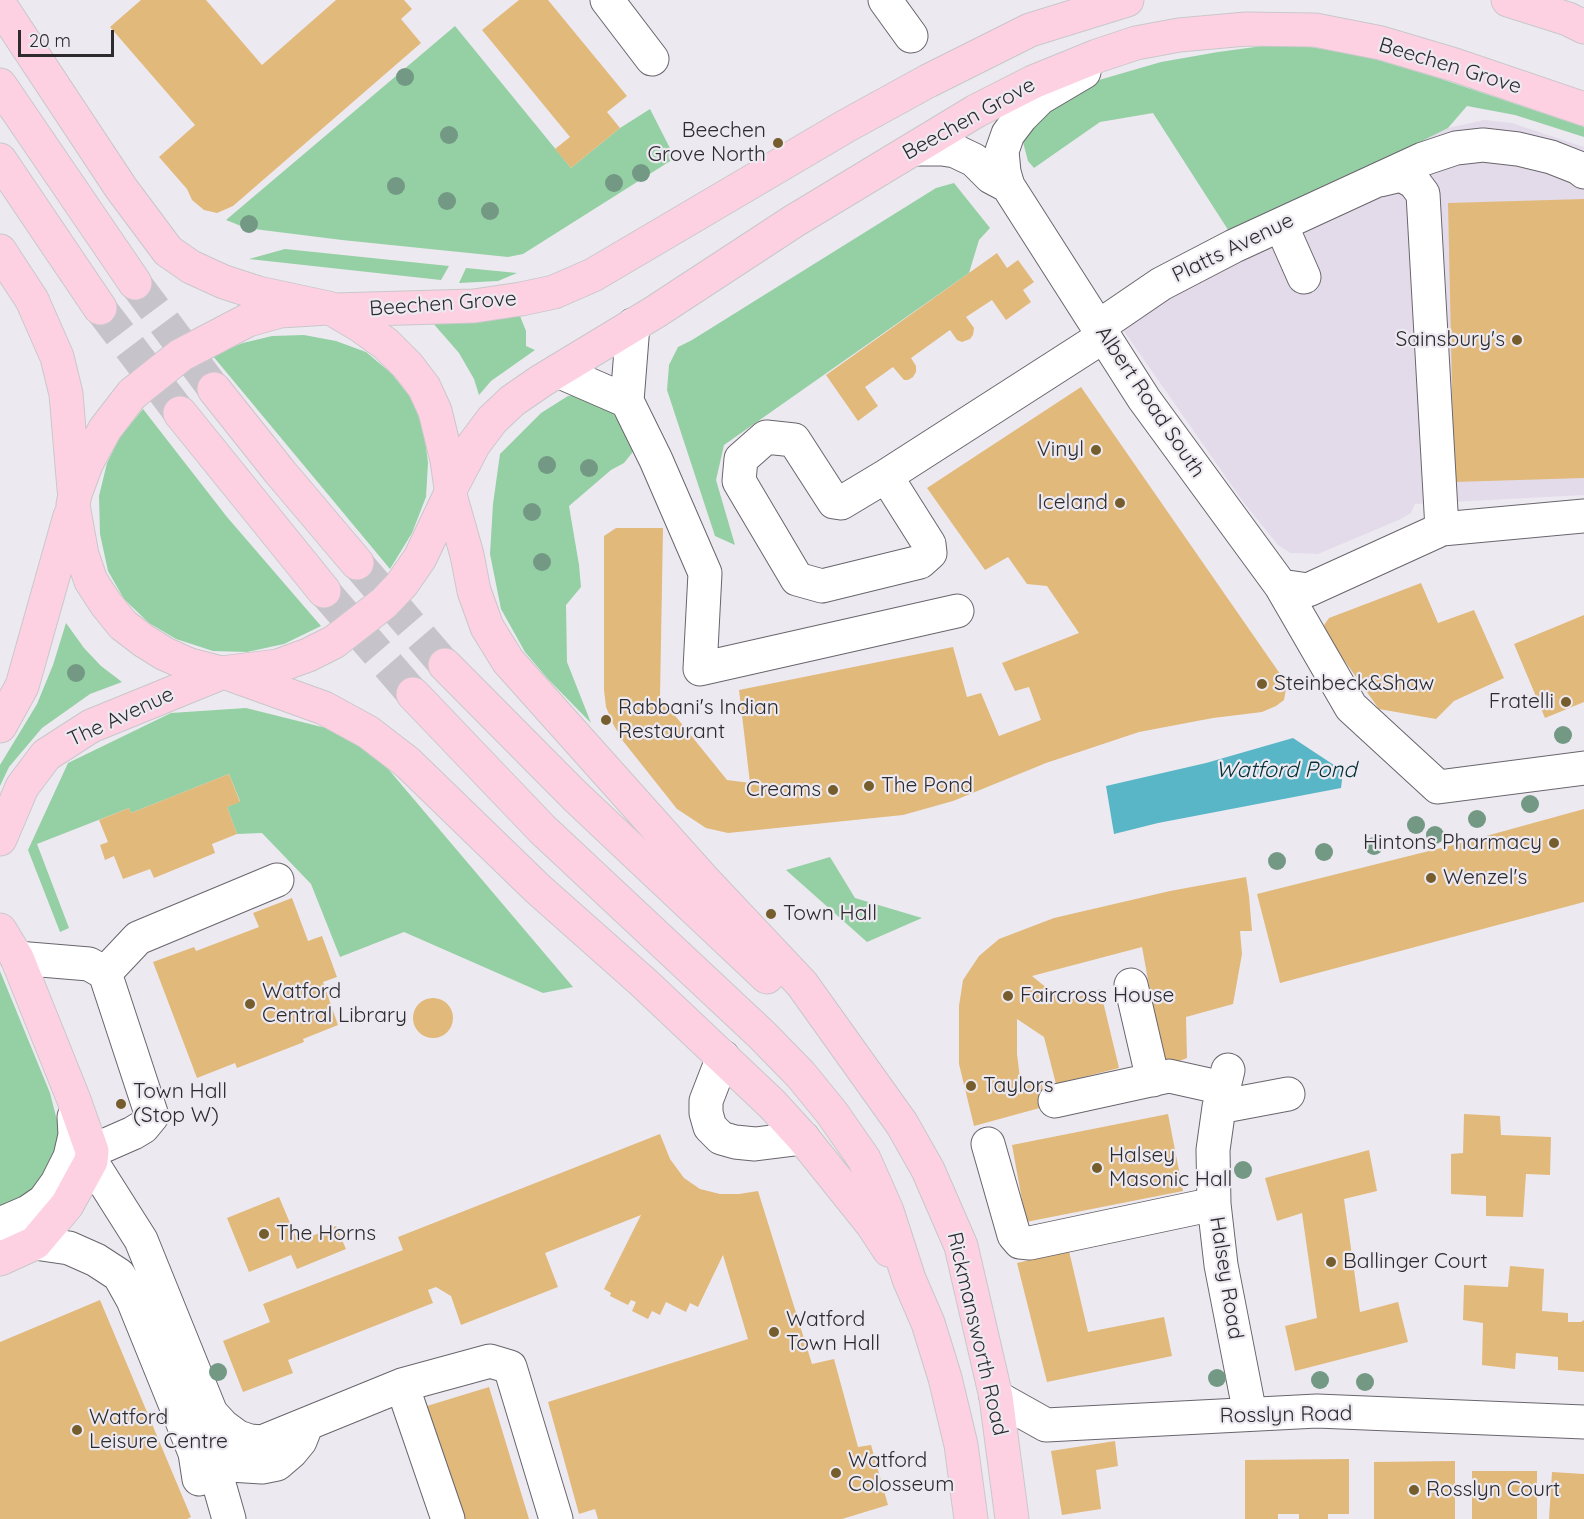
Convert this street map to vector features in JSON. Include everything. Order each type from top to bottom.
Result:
[{"type":"main road","name":"Beechen Grove","points":[[331,309],[474,306],[554,292],[593,275],[805,150],[928,81],[1030,30],[1127,0]]},
{"type":"main road","points":[[1508,0],[1568,19],[1584,27]]},
{"type":"main road","points":[[0,4],[121,188],[168,251],[191,267],[224,282],[258,293],[331,309],[386,344],[408,366],[424,387],[435,411],[474,591],[487,627],[508,661],[702,879],[801,984],[902,1124]]},
{"type":"main road","name":"Beechen Grove","points":[[224,673],[278,666],[334,642],[360,623],[402,584],[420,558],[474,444],[492,420],[512,401],[794,221],[976,111],[1033,82],[1136,43],[1179,35],[1246,28],[1315,30],[1381,43],[1455,65],[1584,109]]},
{"type":"main road","points":[[0,84],[135,283]]},
{"type":"main road","points":[[0,160],[100,308]]},
{"type":"main road","points":[[0,251],[32,300],[57,357],[66,394],[74,499],[82,555],[92,581],[106,604],[123,625],[165,654],[324,708],[368,732],[407,762],[538,889],[644,983],[772,1104],[803,1138],[872,1224],[909,1280]]},
{"type":"main road","points":[[0,726],[22,686],[74,499],[87,462],[105,429],[120,409],[132,394],[181,355],[248,320],[280,311],[331,309]]},
{"type":"main road","points":[[214,389],[357,563]]},
{"type":"main road","points":[[180,413],[324,591]]},
{"type":"main road","points":[[445,665],[574,796],[808,1017],[854,1065],[902,1124]]},
{"type":"main road","name":"The Avenue","points":[[0,839],[21,787],[46,755],[91,726],[224,673]]},
{"type":"main road","points":[[413,694],[542,828],[762,1035],[801,1075],[832,1113],[864,1159],[887,1211],[909,1280]]},
{"type":"main road","points":[[0,1259],[35,1243],[67,1205],[92,1156],[74,1100],[6,936]]},
{"type":"main road","name":"Rickmansworth Road","points":[[902,1124],[928,1170],[961,1246],[996,1397],[1012,1519]]},
{"type":"main road","name":"Rickmansworth Road","points":[[909,1280],[928,1323],[945,1378],[961,1445],[971,1519]]},
{"type":"street","points":[[607,0],[652,59]]},
{"type":"street","points":[[885,0],[910,36]]},
{"type":"street","name":"Albert Road South","points":[[1136,43],[1040,98],[1021,117],[1008,134],[1002,151],[1008,186],[1144,399],[1281,586],[1296,616],[1351,707],[1438,787],[1574,770]]},
{"type":"street","points":[[1375,182],[1423,159],[1456,148],[1483,145],[1518,149],[1551,157],[1584,172]]},
{"type":"street","name":"Albert Road South","points":[[915,149],[955,151],[974,160],[991,177],[1008,186]]},
{"type":"street","points":[[1375,182],[1401,175],[1414,182],[1423,194],[1442,529]]},
{"type":"street","name":"Platts Avenue","points":[[886,476],[929,544],[930,553],[920,562],[822,586],[798,579],[739,481],[741,459],[766,438],[794,440],[834,502],[841,503],[886,476],[1101,331],[1161,284],[1234,246],[1375,182]]},
{"type":"street","points":[[1281,225],[1304,277]]},
{"type":"street","points":[[633,325],[627,402],[656,460],[705,573],[700,669],[957,611]]},
{"type":"street","points":[[558,370],[627,402]]},
{"type":"street","points":[[1281,586],[1308,590],[1442,529],[1584,516]]},
{"type":"street","points":[[105,974],[138,938],[277,880]]},
{"type":"street","points":[[6,936],[90,964],[105,974],[155,1125],[143,1126],[92,1156],[141,1240],[211,1413],[238,1437],[262,1443],[402,1385],[490,1361],[510,1367],[556,1519]]},
{"type":"street","points":[[1131,985],[1153,1080]]},
{"type":"street","points":[[723,1057],[713,1080],[706,1107],[710,1127],[722,1138],[755,1144],[803,1138]]},
{"type":"street","points":[[1055,1101],[1169,1076],[1223,1088],[1288,1094]]},
{"type":"street","name":"Halsey Road","points":[[1223,1088],[1213,1150],[1214,1204],[1221,1265],[1250,1414]]},
{"type":"street","points":[[0,1224],[28,1212],[44,1201],[57,1183],[70,1157],[75,1135],[74,1100]]},
{"type":"street","points":[[988,1144],[1014,1235],[1020,1242],[1030,1243],[1214,1204]]},
{"type":"street","points":[[35,1243],[69,1248],[96,1260],[119,1275],[133,1300],[205,1459],[229,1519]]},
{"type":"street","points":[[402,1385],[448,1519]]},
{"type":"street","name":"Rosslyn Road","points":[[996,1397],[1046,1425],[1317,1411],[1584,1422]]},
{"type":"street","points":[[205,1519],[205,1459],[211,1413]]},
{"type":"street","points":[[205,1459],[262,1467],[277,1464],[296,1447],[306,1426]]},
{"type":"shaded area","points":[[1484,120],[1512,123],[1584,147],[1584,495],[1415,504],[1411,513],[1401,519],[1318,554],[1290,553],[1278,545],[1244,503],[1107,307],[1198,253],[1448,128]]},
{"type":"green space","points":[[455,26],[571,168],[620,128],[650,109],[675,158],[523,254],[508,257],[246,228],[226,220]]},
{"type":"green space","points":[[1285,43],[1361,55],[1438,78],[1584,127],[1584,137],[1515,115],[1467,106],[1448,128],[1232,236],[1153,113],[1100,122],[1034,168],[1028,161],[1023,142],[1028,129],[1059,98],[1099,80],[1161,62]]},
{"type":"green space","points":[[954,183],[990,228],[979,240],[969,273],[724,445],[716,480],[735,545],[715,536],[667,390],[669,365],[678,347],[936,188]]},
{"type":"green space","points":[[285,249],[449,266],[441,280],[249,259]]},
{"type":"green space","points":[[466,268],[517,273],[498,281],[459,283]]},
{"type":"green space","points":[[520,316],[526,331],[526,346],[535,350],[491,381],[479,395],[474,379],[459,353],[432,322]]},
{"type":"green space","points":[[304,335],[336,341],[366,352],[391,373],[412,399],[424,431],[428,463],[426,497],[412,533],[390,569],[212,355],[243,343],[272,336]]},
{"type":"green space","points":[[583,394],[608,405],[635,449],[624,463],[611,470],[569,506],[581,587],[566,605],[567,662],[591,723],[525,652],[501,609],[490,554],[493,504],[500,454],[541,413],[568,396]]},
{"type":"green space","points":[[143,409],[227,517],[321,626],[284,644],[247,652],[213,651],[176,639],[149,623],[124,599],[108,571],[100,534],[99,496],[107,463],[120,437]]},
{"type":"green space","points":[[66,623],[84,648],[101,666],[122,682],[90,694],[42,728],[9,767],[0,786],[0,765],[37,704],[53,665]]},
{"type":"green space","points":[[246,708],[334,730],[378,757],[573,987],[543,993],[404,932],[340,957],[311,884],[262,833],[237,834],[227,807],[240,801],[229,774],[131,813],[129,808],[37,844],[69,928],[60,932],[28,850],[68,763],[171,713]]},
{"type":"green space","points":[[830,857],[855,898],[922,918],[867,942],[786,870]]},
{"type":"green space","points":[[0,971],[50,1093],[59,1128],[55,1156],[44,1182],[0,1212]]},
{"type":"water","name":"Watford Pond","points":[[1293,738],[1343,771],[1341,788],[1158,823],[1114,834],[1106,786],[1206,763]]},
{"type":"building","points":[[141,0],[206,0],[262,65],[336,0],[404,0],[412,9],[401,19],[421,43],[233,206],[217,213],[204,210],[192,200],[187,189],[159,157],[195,125],[110,27]]},
{"type":"building","points":[[519,0],[548,0],[627,96],[607,112],[620,128],[571,168],[555,149],[570,137],[482,30]]},
{"type":"building","name":"Sainsbury's","points":[[1584,199],[1584,478],[1454,482],[1448,203]]},
{"type":"building","points":[[997,253],[1007,268],[1018,260],[1034,282],[1023,290],[1031,302],[1006,320],[992,300],[966,317],[974,328],[970,339],[962,342],[957,340],[950,330],[911,358],[916,366],[916,372],[908,380],[904,380],[893,367],[865,387],[878,406],[858,421],[826,375]]},
{"type":"building","points":[[1081,387],[1285,681],[1284,700],[1262,712],[1213,718],[1139,732],[1046,763],[953,801],[903,815],[728,833],[706,828],[677,809],[623,741],[606,707],[604,690],[604,536],[616,528],[663,528],[660,697],[727,780],[750,783],[739,690],[953,647],[967,697],[981,693],[999,736],[1041,720],[1029,687],[1015,691],[1002,663],[1079,633],[1047,586],[1027,584],[1008,557],[985,570],[927,488]]},
{"type":"building","points":[[1421,583],[1438,623],[1474,610],[1504,678],[1454,701],[1436,719],[1379,709],[1331,642],[1324,625],[1329,618]]},
{"type":"building","points":[[1584,615],[1584,702],[1545,718],[1514,644]]},
{"type":"building","points":[[229,774],[240,802],[227,807],[237,834],[212,844],[215,853],[154,878],[150,869],[123,879],[114,856],[105,860],[100,845],[108,842],[99,820],[129,808],[131,813]]},
{"type":"building","points":[[1584,809],[1584,902],[1280,983],[1257,894],[1457,844]]},
{"type":"building","name":"Faircross House","points":[[1246,877],[1252,931],[1240,931],[1242,954],[1233,1004],[1186,1017],[1187,1058],[1164,1067],[1142,947],[1032,976],[1064,1002],[1100,989],[1119,1068],[1056,1084],[1044,1037],[1017,1019],[1017,1054],[1021,1086],[1041,1081],[1047,1106],[974,1126],[959,1064],[959,1006],[963,980],[979,956],[999,939],[1054,918],[1170,891]]},
{"type":"building","name":"Watford Central Library","points":[[292,898],[308,941],[322,936],[337,977],[323,982],[338,1025],[303,1039],[304,1042],[237,1068],[235,1063],[197,1078],[153,962],[194,947],[196,951],[259,927],[253,913]]},
{"type":"building","points":[[433,998],[447,1004],[453,1018],[447,1032],[433,1038],[419,1032],[413,1018],[419,1004]]},
{"type":"building","name":"Halsey Masonic Hall","points":[[1168,1114],[1183,1191],[1026,1222],[1012,1145]]},
{"type":"building","points":[[1464,1114],[1500,1116],[1501,1135],[1551,1137],[1550,1175],[1526,1174],[1523,1217],[1486,1216],[1486,1196],[1451,1194],[1451,1154],[1463,1153]]},
{"type":"building","name":"Watford Town Hall","points":[[660,1134],[670,1159],[684,1178],[700,1189],[720,1194],[758,1191],[812,1364],[834,1359],[858,1447],[871,1445],[888,1505],[842,1519],[598,1519],[595,1509],[579,1514],[548,1402],[748,1339],[723,1255],[698,1307],[690,1303],[686,1312],[666,1302],[660,1315],[652,1311],[648,1319],[632,1311],[636,1302],[631,1300],[628,1305],[610,1296],[611,1293],[604,1289],[641,1215],[545,1253],[558,1287],[461,1325],[451,1296],[436,1287],[428,1290],[433,1303],[288,1360],[293,1373],[243,1392],[223,1341],[270,1322],[263,1304],[403,1250],[398,1237]]},
{"type":"building","name":"Ballinger Court","points":[[1369,1150],[1377,1191],[1344,1199],[1360,1312],[1398,1302],[1408,1342],[1295,1371],[1285,1326],[1317,1318],[1302,1213],[1277,1221],[1265,1178]]},
{"type":"building","name":"The Horns","points":[[279,1197],[298,1242],[336,1226],[346,1249],[297,1269],[291,1255],[249,1272],[227,1218]]},
{"type":"building","points":[[1069,1251],[1088,1332],[1164,1317],[1172,1356],[1047,1382],[1017,1263]]},
{"type":"building","points":[[1510,1266],[1544,1269],[1542,1311],[1568,1313],[1568,1322],[1584,1320],[1584,1372],[1558,1370],[1558,1357],[1516,1353],[1515,1369],[1482,1365],[1483,1323],[1463,1320],[1464,1285],[1508,1287]]},
{"type":"building","name":"Watford Leisure Centre","points":[[100,1300],[191,1517],[187,1519],[0,1519],[0,1342]]},
{"type":"building","points":[[489,1387],[529,1519],[462,1519],[427,1406]]},
{"type":"building","points":[[1115,1441],[1118,1466],[1096,1470],[1101,1509],[1062,1515],[1051,1451]]},
{"type":"building","points":[[1349,1459],[1349,1514],[1328,1514],[1328,1519],[1299,1519],[1299,1514],[1278,1514],[1278,1519],[1245,1519],[1245,1460]]},
{"type":"building","name":"Rosslyn Court","points":[[1455,1461],[1455,1519],[1374,1519],[1374,1462]]},
{"type":"building","points":[[1472,1471],[1537,1471],[1537,1519],[1472,1519]]},
{"type":"building","points":[[1552,1472],[1584,1474],[1584,1519],[1549,1519]]},
{"type":"tunnel","points":[[135,283],[214,389]]},
{"type":"tunnel","points":[[100,308],[180,413]]},
{"type":"tunnel","points":[[357,563],[445,665]]},
{"type":"tunnel","points":[[324,591],[413,694]]},
{"type":"place","name":"Beechen Grove North","points":[[778,143]]},
{"type":"place","name":"Sainsbury's","points":[[1517,340]]},
{"type":"place","name":"Vinyl","points":[[1096,450]]},
{"type":"place","name":"Iceland","points":[[1120,503]]},
{"type":"place","name":"Steinbeck&Shaw","points":[[1262,684]]},
{"type":"place","name":"Fratelli","points":[[1566,702]]},
{"type":"place","name":"Rabbani's Indian Restaurant","points":[[606,720]]},
{"type":"place","name":"The Pond","points":[[869,786]]},
{"type":"place","name":"Creams","points":[[833,790]]},
{"type":"place","name":"Hintons Pharmacy","points":[[1554,843]]},
{"type":"place","name":"Wenzel's","points":[[1431,878]]},
{"type":"place","name":"Town Hall","points":[[771,914]]},
{"type":"place","name":"Faircross House","points":[[1008,996]]},
{"type":"place","name":"Watford Central Library","points":[[250,1004]]},
{"type":"place","name":"Taylors","points":[[971,1086]]},
{"type":"place","name":"Town Hall (Stop W)","points":[[121,1104]]},
{"type":"place","name":"Halsey Masonic Hall","points":[[1097,1168]]},
{"type":"place","name":"The Horns","points":[[264,1234]]},
{"type":"place","name":"Ballinger Court","points":[[1331,1262]]},
{"type":"place","name":"Watford Town Hall","points":[[774,1332]]},
{"type":"place","name":"Watford Leisure Centre","points":[[77,1430]]},
{"type":"place","name":"Watford Colosseum","points":[[836,1473]]},
{"type":"place","name":"Rosslyn Court","points":[[1414,1490]]}]
